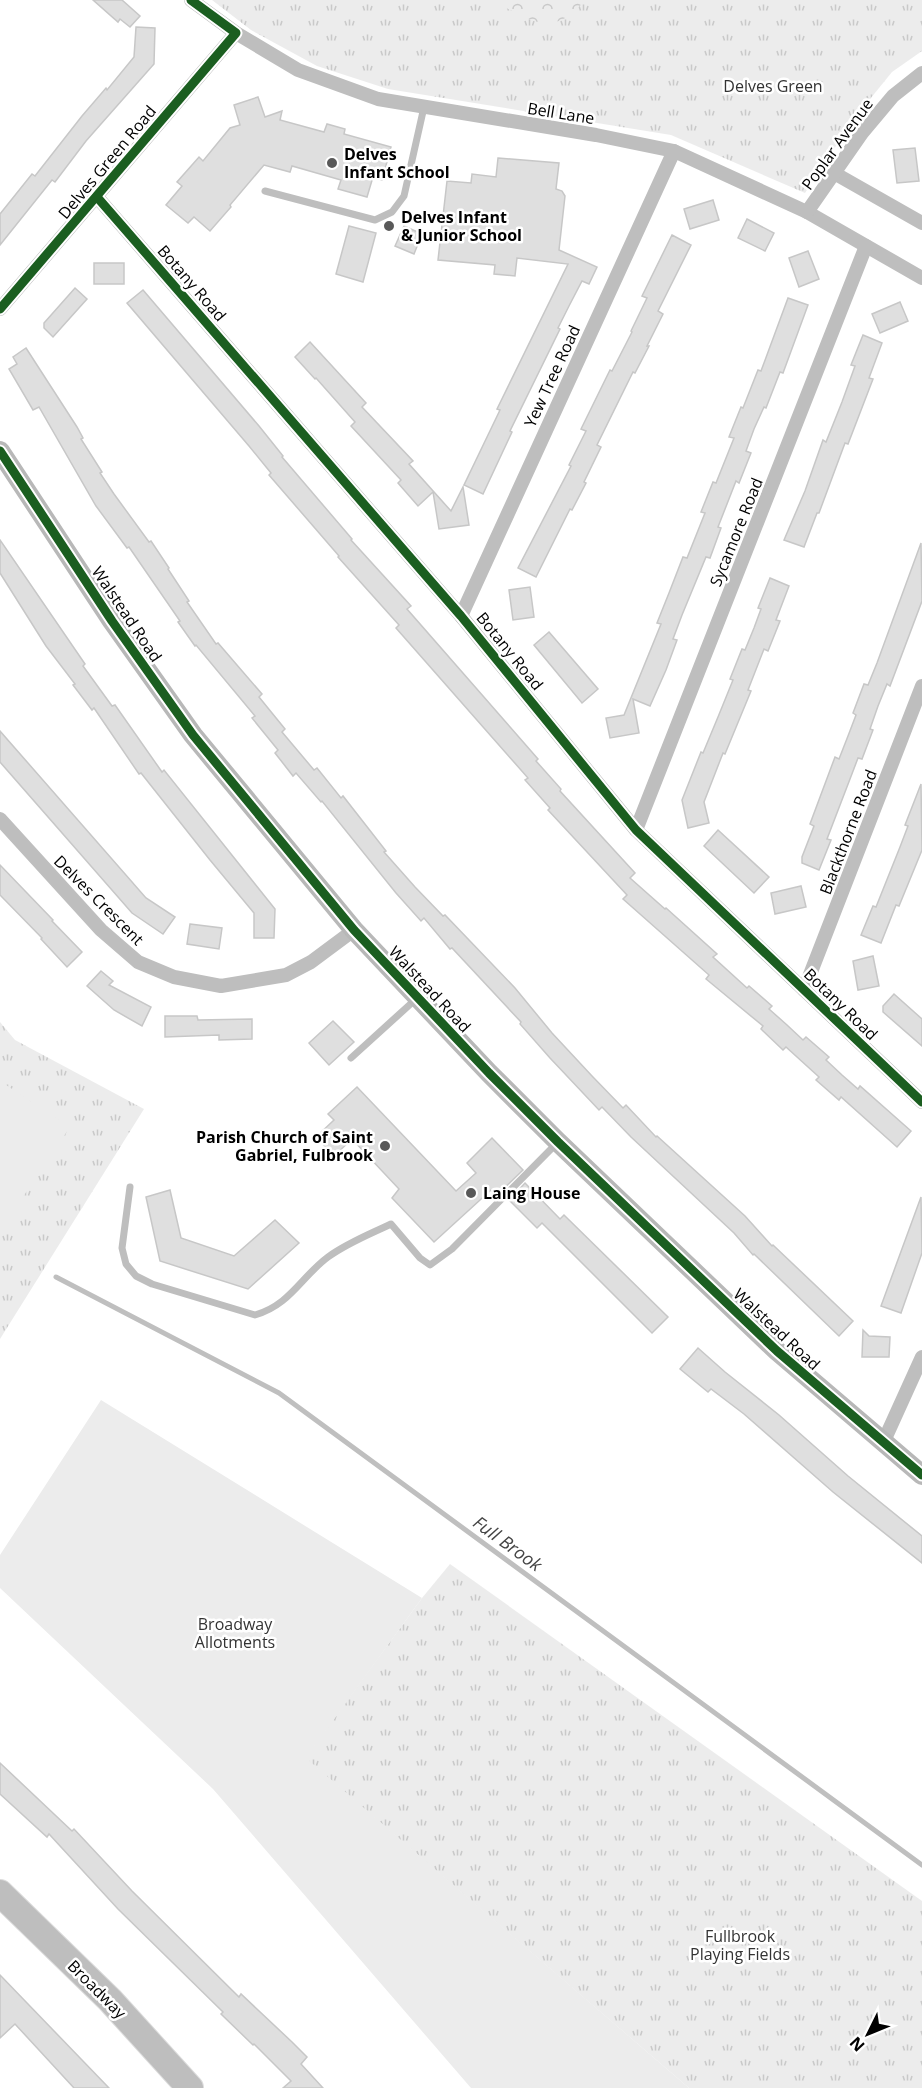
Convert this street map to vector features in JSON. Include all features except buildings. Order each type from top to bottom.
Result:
[{"type":"highway","name":"Broadway","points":[[0,1893],[110,2000],[190,2088]]},
{"type":"street","name":"Bell Lane","points":[[191,0],[236,33],[298,70],[378,99],[596,135],[674,151],[807,212],[922,278]]},
{"type":"street","name":"Delves Green Road","points":[[0,309],[236,33]]},
{"type":"street","name":"Poplar Avenue","points":[[807,212],[862,133],[894,96],[922,73]]},
{"type":"street","name":"Yew Tree Road","points":[[461,616],[674,151]]},
{"type":"street","points":[[834,173],[922,223]]},
{"type":"street","name":"Botany Road","points":[[97,197],[461,616],[636,830],[922,1102]]},
{"type":"street","name":"Sycamore Road","points":[[636,830],[866,246]]},
{"type":"street","name":"Walstead Road","points":[[0,450],[112,621],[193,735],[354,930],[489,1074],[558,1142],[777,1352],[922,1475]]},
{"type":"street","name":"Blackthorne Road","points":[[804,990],[922,686]]},
{"type":"street","name":"Delves Crescent","points":[[0,819],[101,930],[138,962],[174,977],[221,986],[286,975],[311,962],[354,930]]},
{"type":"street","points":[[883,1443],[922,1357]]},
{"type":"lane","points":[[265,190],[375,220],[392,212],[404,196],[424,107]]},
{"type":"lane","points":[[351,1058],[417,998]]},
{"type":"lane","points":[[130,1187],[122,1248],[126,1264],[136,1276],[152,1284],[255,1315],[268,1311],[284,1301],[327,1258],[391,1224],[420,1258],[430,1265],[452,1249],[558,1142]]},
{"type":"green space","name":"Delves Green","points":[[212,0],[922,0],[922,51],[892,72],[853,120],[805,193],[671,135],[388,89],[317,66],[251,30]]},
{"type":"green space","points":[[491,0],[585,0],[573,13],[551,23],[529,19]]},
{"type":"green space","points":[[0,1022],[15,1040],[144,1109],[0,1339]]},
{"type":"green space","points":[[0,1081],[70,1127],[0,1231]]},
{"type":"green space","name":"Broadway Allotments","points":[[101,1400],[422,1598],[306,1758],[689,2088],[471,2088],[213,1789],[0,1588],[0,1555]]},
{"type":"green space","name":"Fullbrook Playing Fields","points":[[450,1564],[922,1901],[922,2088],[689,2088],[305,1758],[422,1598]]},
{"type":"waterway","name":"Full Brook","points":[[56,1277],[279,1393],[922,1865]]},
{"type":"cycle path","points":[[0,309],[236,33],[191,0]]},
{"type":"cycle path","points":[[97,197],[461,616],[636,830],[922,1102]]},
{"type":"cycle path","points":[[0,451],[112,621],[193,735],[354,930],[489,1073],[558,1142],[777,1351],[922,1475]]},
{"type":"place","name":"Delves Infant School","points":[[332,163]]},
{"type":"place","name":"Delves Infant & Junior School","points":[[389,226]]},
{"type":"place","name":"Parish Church of Saint Gabriel, Fulbrook","points":[[385,1146]]},
{"type":"place","name":"Laing House","points":[[471,1193]]}]
